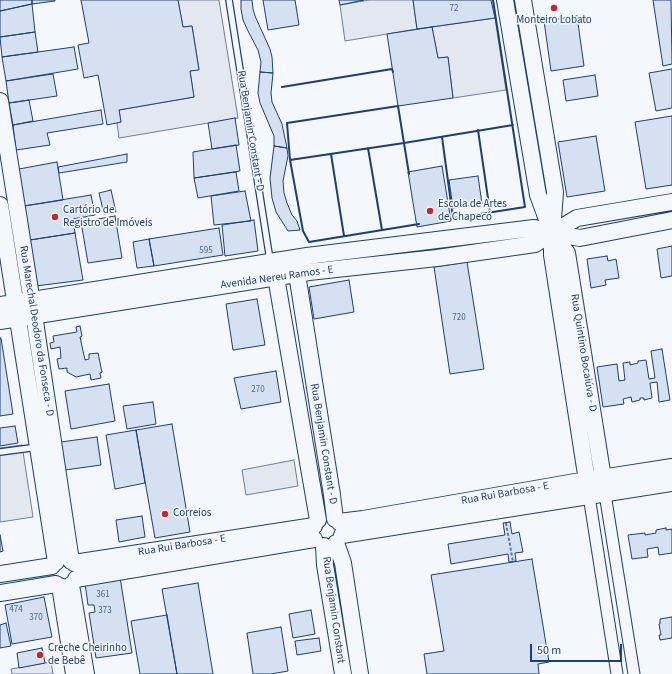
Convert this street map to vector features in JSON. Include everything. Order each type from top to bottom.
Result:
[{"type":"street","name":"Rua Quintino Bocaiúva - D","points":[[505,0],[538,195],[552,233],[567,253],[633,671]]},
{"type":"street","name":"Rua Quintino Bocaiúva - D","points":[[523,0],[555,192],[552,255],[616,673]]},
{"type":"street","name":"Rua Marechal Deodoro da Fonseca - D","points":[[0,101],[33,308],[63,563]]},
{"type":"street","name":"Avenida Nereu Ramos - E","points":[[0,321],[11,308],[33,308],[297,274],[436,258],[535,244],[578,218],[672,202]]},
{"type":"street","name":"Rua Marechal Deodoro da Fonseca - D","points":[[0,205],[11,308],[38,447],[63,563]]},
{"type":"street","name":"Avenida Nereu Ramos - E","points":[[33,308],[270,262],[315,255],[534,228],[580,238],[672,220]]},
{"type":"street","name":"Rua Benjamin Constant - D","points":[[297,274],[330,487],[328,531]]},
{"type":"street","name":"Rua Benjamin Constant - D","points":[[276,277],[310,469],[328,531],[343,563],[359,667]]},
{"type":"street","points":[[282,312],[302,309]]},
{"type":"street","name":"Rua Rui Barbosa - E","points":[[604,486],[672,467]]},
{"type":"street","name":"Rua Rui Barbosa - E","points":[[0,593],[66,583],[328,531],[364,519],[604,486],[672,483]]},
{"type":"street","name":"Rua Rui Barbosa - E","points":[[0,574],[63,563],[504,510],[588,488]]},
{"type":"street","name":"Rua Benjamin Constant","points":[[328,531],[325,565],[342,668]]},
{"type":"street","points":[[63,563],[77,568],[78,574],[66,583],[52,579],[50,572],[63,563]]},
{"type":"street","points":[[66,583],[74,674]]},
{"type":"street","points":[[66,583],[86,674]]},
{"type":"street","points":[[342,668],[359,667]]},
{"type":"street","points":[[616,673],[633,671]]},
{"type":"lane","name":"Rua Benjamin Constant - D","points":[[229,0],[270,262]]},
{"type":"lane","points":[[0,452],[38,447]]},
{"type":"path","points":[[504,510],[513,562]]},
{"type":"shaded area","points":[[178,0],[219,0],[238,118],[119,138],[117,123],[121,122],[119,110],[194,97],[190,71],[199,69],[192,26],[183,27]]},
{"type":"shaded area","points":[[369,0],[413,0],[417,29],[345,41],[340,5]]},
{"type":"shaded area","points":[[495,18],[506,90],[453,98],[448,57],[438,58],[432,27]]},
{"type":"shaded area","points":[[22,445],[33,517],[0,522],[0,448]]},
{"type":"shaded area","points":[[294,460],[298,486],[246,495],[242,470]]},
{"type":"shaded area","name":"Creche Cheirinho de Bebê","points":[[51,662],[53,674],[12,674],[11,669]]},
{"type":"building","points":[[0,0],[32,0],[32,4],[0,11]]},
{"type":"building","points":[[32,0],[55,0],[55,1],[32,4]]},
{"type":"building","points":[[81,0],[178,0],[183,27],[192,26],[199,70],[190,71],[194,97],[119,110],[121,122],[107,125],[98,75],[84,78],[78,45],[89,43]]},
{"type":"building","points":[[241,0],[252,0],[255,16],[270,49],[273,73],[260,72],[261,62],[258,50],[243,20]]},
{"type":"building","points":[[263,0],[295,0],[299,25],[268,30]]},
{"type":"building","points":[[339,0],[364,0],[340,5]]},
{"type":"building","points":[[413,0],[491,0],[495,18],[417,29]]},
{"type":"building","points":[[653,0],[671,0],[672,64],[663,66]]},
{"type":"building","points":[[32,4],[35,32],[0,37],[0,11]]},
{"type":"building","points":[[577,16],[584,66],[551,71],[544,21]]},
{"type":"building","points":[[432,27],[438,58],[448,57],[453,98],[398,106],[387,34]]},
{"type":"building","points":[[35,32],[38,52],[2,57],[0,37]]},
{"type":"building","points":[[74,47],[78,69],[6,81],[2,57]]},
{"type":"building","points":[[672,69],[672,108],[656,111],[649,73]]},
{"type":"building","points":[[260,72],[273,73],[271,93],[272,102],[282,124],[287,148],[274,146],[274,136],[260,103],[258,93]]},
{"type":"building","points":[[53,74],[57,96],[9,103],[6,81]]},
{"type":"building","points":[[595,75],[598,96],[566,101],[563,80]]},
{"type":"building","points":[[29,100],[33,121],[13,125],[9,103]]},
{"type":"building","points":[[101,110],[103,124],[47,133],[50,145],[16,150],[13,125]]},
{"type":"building","points":[[672,116],[672,185],[646,189],[635,122]]},
{"type":"building","points":[[235,118],[239,145],[212,149],[208,123]]},
{"type":"building","points":[[596,136],[605,191],[567,197],[558,142]]},
{"type":"building","points":[[236,145],[240,171],[194,178],[193,152]]},
{"type":"building","points":[[274,146],[287,148],[288,156],[283,181],[284,193],[292,215],[297,221],[300,230],[288,231],[276,212],[272,198],[270,178]]},
{"type":"building","points":[[127,154],[127,162],[59,173],[58,167]]},
{"type":"building","points":[[57,162],[63,200],[24,206],[19,169]]},
{"type":"building","points":[[442,166],[451,221],[417,227],[408,172]]},
{"type":"building","points":[[236,172],[239,191],[198,198],[194,178]]},
{"type":"building","points":[[478,176],[482,204],[453,208],[449,180]]},
{"type":"building","points":[[111,190],[116,212],[104,214],[99,193]]},
{"type":"building","points":[[245,191],[251,221],[214,225],[211,196]]},
{"type":"building","name":"Cartório de Registro de Imóveis","points":[[91,195],[95,215],[73,219],[75,233],[30,240],[24,206]]},
{"type":"building","points":[[115,216],[122,258],[88,263],[81,222]]},
{"type":"building","points":[[254,220],[258,251],[225,256],[222,225]]},
{"type":"building","points":[[219,228],[223,255],[154,266],[149,239]]},
{"type":"building","points":[[75,233],[83,280],[36,286],[30,240]]},
{"type":"building","points":[[149,239],[154,266],[137,268],[133,242]]},
{"type":"building","points":[[672,246],[672,276],[661,278],[657,249]]},
{"type":"building","points":[[607,256],[608,261],[616,259],[619,278],[605,280],[606,285],[591,288],[587,259]]},
{"type":"building","points":[[467,262],[484,369],[450,374],[434,267]]},
{"type":"building","points":[[349,280],[354,312],[314,319],[309,287]]},
{"type":"building","points":[[257,299],[265,345],[233,350],[226,304]]},
{"type":"building","points":[[80,326],[82,336],[80,337],[85,360],[89,359],[89,354],[98,353],[102,372],[100,373],[101,378],[91,380],[90,374],[76,377],[67,372],[67,368],[59,369],[57,359],[61,358],[60,347],[51,349],[50,343],[54,342],[53,336],[77,332],[76,327]]},
{"type":"building","points":[[0,338],[13,414],[0,416]]},
{"type":"building","points":[[662,349],[670,400],[659,402],[657,382],[650,383],[652,398],[644,400],[644,398],[640,398],[640,400],[632,402],[631,397],[623,399],[624,404],[603,407],[597,367],[617,364],[619,381],[625,380],[623,363],[630,362],[630,365],[638,363],[638,361],[646,360],[649,379],[655,378],[651,351]]},
{"type":"building","points":[[276,371],[281,402],[241,409],[234,378]]},
{"type":"building","points":[[109,384],[115,421],[71,429],[65,391]]},
{"type":"building","points":[[153,402],[156,424],[127,429],[123,406]]},
{"type":"building","points":[[172,424],[190,532],[155,538],[136,430]]},
{"type":"building","points":[[15,426],[18,443],[0,446],[0,428]]},
{"type":"building","points":[[136,430],[145,483],[115,489],[106,435]]},
{"type":"building","points":[[97,437],[101,465],[65,470],[61,442]]},
{"type":"building","points":[[142,516],[145,537],[119,542],[116,520]]},
{"type":"building","points":[[510,522],[512,534],[519,532],[523,552],[515,553],[516,561],[509,562],[508,554],[451,564],[448,544],[505,535],[503,523]]},
{"type":"building","points":[[666,528],[666,530],[672,529],[672,553],[659,555],[658,547],[647,549],[648,557],[632,559],[628,535],[645,533],[645,535],[656,533],[656,530]]},
{"type":"building","points":[[0,535],[3,551],[0,552]]},
{"type":"building","points":[[532,559],[549,662],[538,664],[539,674],[427,674],[424,654],[444,651],[431,575]]},
{"type":"building","points":[[120,577],[132,653],[96,658],[89,613],[95,612],[94,605],[88,605],[85,583]]},
{"type":"building","points":[[198,583],[213,674],[177,674],[162,589]]},
{"type":"building","points":[[44,597],[52,637],[12,644],[5,605]]},
{"type":"building","points":[[311,610],[315,634],[293,638],[289,614]]},
{"type":"building","points":[[167,615],[177,674],[140,674],[131,621]]},
{"type":"building","points":[[672,617],[672,638],[660,640],[660,619]]},
{"type":"building","points":[[6,623],[11,646],[0,648],[0,625]]},
{"type":"building","points":[[281,627],[288,671],[271,674],[253,674],[247,633]]},
{"type":"building","points":[[319,638],[321,651],[297,655],[295,641]]},
{"type":"building","points":[[42,648],[45,663],[19,668],[17,653]]},
{"type":"wall","points":[[448,219],[525,207],[493,0]]},
{"type":"wall","points":[[282,87],[392,69],[393,72]]},
{"type":"wall","points":[[398,106],[287,123],[290,160],[303,231],[309,242],[419,224]]},
{"type":"wall","points":[[398,106],[409,174]]},
{"type":"wall","points":[[290,160],[513,125]]},
{"type":"wall","points":[[478,130],[490,212]]},
{"type":"wall","points":[[442,137],[453,218]]},
{"type":"wall","points":[[368,148],[382,230]]},
{"type":"wall","points":[[331,154],[344,236]]},
{"type":"place","name":"Monteiro Lobato","points":[[554,8]]},
{"type":"place","name":"Escola de Artes de Chapecó","points":[[430,211]]},
{"type":"place","name":"Cartório de Registro de Imóveis","points":[[55,217]]},
{"type":"place","name":"Correios","points":[[165,514]]},
{"type":"place","name":"Creche Cheirinho de Bebê","points":[[40,655]]}]
